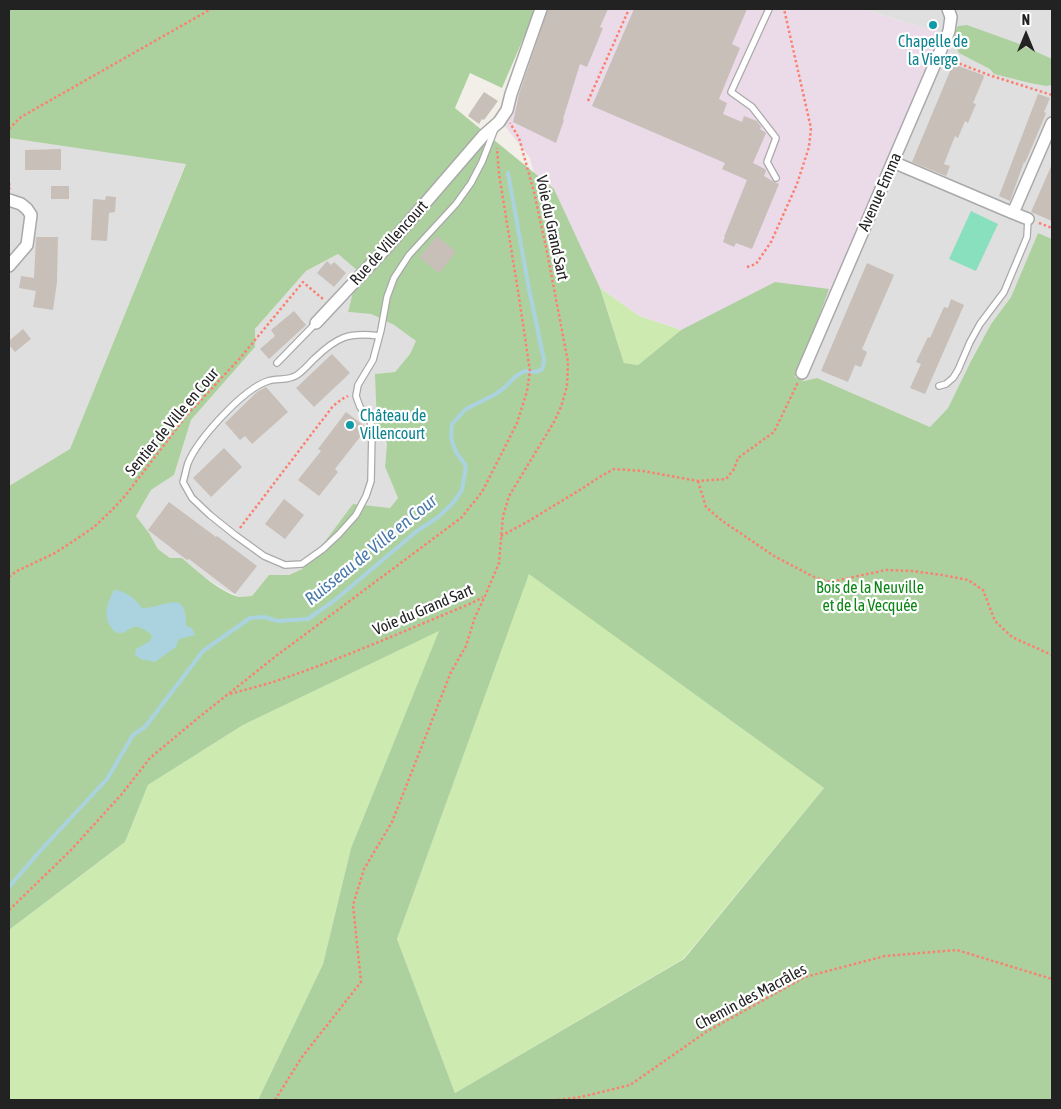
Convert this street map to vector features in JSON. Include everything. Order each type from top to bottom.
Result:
[{"type":"street","name":"Rue de Villencourt","points":[[316,323],[389,244],[483,136],[501,119],[507,110],[541,9]]},
{"type":"street","name":"Avenue Emma","points":[[802,374],[949,31],[951,17],[948,9]]},
{"type":"street","points":[[1013,213],[1052,123]]},
{"type":"street","points":[[893,162],[1028,219]]},
{"type":"street","points":[[9,200],[21,204],[30,215],[27,245],[9,266]]},
{"type":"lane","points":[[769,9],[731,92],[752,107],[776,138],[767,162],[776,178]]},
{"type":"lane","name":"Rue de Villencourt","points":[[356,396],[358,385],[373,360],[387,297],[394,278],[409,255],[456,204],[471,183],[482,162],[491,135],[501,119]]},
{"type":"lane","points":[[939,386],[946,384],[953,378],[980,324],[1004,292],[1028,237],[1028,219]]},
{"type":"lane","name":"Rue de Villencourt","points":[[277,362],[316,323]]},
{"type":"lane","points":[[356,396],[360,407],[370,421],[372,430],[371,481],[356,515],[323,549],[302,564],[285,565],[264,556],[210,515],[192,498],[183,482],[188,462],[205,436],[228,410],[247,393],[268,381],[285,380],[297,375],[325,348],[338,339],[351,335],[366,334],[379,336]]},
{"type":"path","points":[[9,129],[21,117],[211,9]]},
{"type":"path","points":[[588,101],[629,9]]},
{"type":"path","points":[[747,267],[756,264],[771,242],[796,184],[809,147],[812,128],[784,9]]},
{"type":"path","points":[[954,62],[1052,95]]},
{"type":"path","name":"Voie du Grand Sart","points":[[228,694],[281,679],[334,660],[395,636],[485,596],[499,563],[503,516],[509,496],[561,407],[567,386],[568,362],[534,192],[519,138],[508,120],[501,119]]},
{"type":"path","points":[[9,910],[71,850],[121,795],[150,758],[276,656],[461,518],[482,492],[512,433],[527,391],[530,366],[499,174],[497,145]]},
{"type":"path","name":"Sentier de Ville en Cour","points":[[9,577],[17,571],[56,553],[94,527],[112,510],[125,496],[187,415],[242,357],[303,282],[332,306]]},
{"type":"path","points":[[501,536],[614,469],[642,471],[698,481],[726,479],[734,469],[738,458],[774,432],[802,374]]},
{"type":"path","points":[[234,535],[292,462],[333,406],[348,396],[356,396]]},
{"type":"path","points":[[698,481],[706,507],[721,520],[774,556],[814,577],[830,582],[886,570],[912,571],[968,580],[983,590],[995,621],[1012,637],[1052,654]]},
{"type":"path","points":[[275,1100],[302,1057],[361,982],[353,905],[364,869],[392,822],[451,672],[466,646],[475,617],[485,596]]},
{"type":"path","name":"Chemin des Macrâles","points":[[558,1100],[581,1098],[630,1085],[706,1032],[805,977],[885,956],[957,950],[1052,979]]},
{"type":"shaded area","points":[[548,9],[867,9],[927,29],[938,28],[938,42],[807,352],[681,330],[639,316],[586,278],[560,274],[530,158],[505,126],[533,45]]},
{"type":"shaded area","points":[[867,9],[1052,9],[1052,239],[1038,233],[1011,297],[991,324],[948,408],[930,427],[817,379],[804,381],[795,377],[938,42],[938,28],[927,29]]},
{"type":"shaded area","points":[[9,138],[186,163],[70,450],[9,486]]},
{"type":"shaded area","points":[[338,254],[358,271],[348,312],[371,314],[394,325],[417,341],[410,354],[395,372],[376,374],[377,427],[387,443],[385,467],[398,498],[390,508],[353,505],[302,569],[289,575],[269,576],[252,596],[240,597],[203,576],[182,558],[170,558],[158,549],[136,516],[151,490],[174,475],[191,420],[255,347],[255,329],[306,271]]},
{"type":"green space","name":"Bois de la Neuville et de la Vecquée","points":[[9,9],[536,9],[502,88],[470,73],[455,108],[554,189],[600,288],[624,363],[638,365],[681,330],[775,282],[829,289],[795,377],[804,381],[817,378],[930,427],[948,408],[991,324],[1011,297],[1038,233],[1052,239],[1052,1100],[258,1100],[323,964],[351,848],[439,631],[243,725],[148,785],[125,842],[9,930],[9,486],[70,449],[186,164],[9,138]],"holes":[[[338,254],[358,271],[348,312],[371,314],[394,325],[416,341],[410,354],[395,372],[375,374],[377,427],[387,443],[385,467],[398,498],[390,508],[353,504],[302,569],[289,575],[269,575],[252,596],[240,597],[233,595],[210,581],[182,558],[170,558],[158,549],[136,516],[151,490],[174,475],[191,420],[255,347],[255,329],[306,271]],[[529,574],[824,788],[684,959],[455,1093],[397,939]]]},
{"type":"green space","points":[[967,25],[1017,43],[1052,59],[1052,85],[1046,86],[1030,83],[994,74],[990,69],[959,53],[952,38],[958,26]]},
{"type":"green space","points":[[971,211],[998,224],[976,271],[949,259]]},
{"type":"green space","points":[[600,288],[639,316],[681,330],[638,365],[624,363]]},
{"type":"green space","points":[[529,573],[824,788],[683,959],[455,1093],[397,939]]},
{"type":"green space","points":[[440,630],[351,848],[323,964],[258,1100],[9,1100],[9,930],[125,842],[148,785],[243,725]]},
{"type":"water","points":[[114,590],[130,596],[142,608],[173,602],[178,603],[183,606],[186,626],[192,628],[195,635],[179,639],[176,647],[155,662],[141,659],[135,655],[136,649],[150,641],[152,635],[138,627],[133,627],[120,633],[113,630],[108,622],[106,613]]},
{"type":"building","points":[[548,9],[608,9],[600,27],[603,28],[587,67],[580,64],[556,143],[513,122],[519,94]]},
{"type":"building","points":[[634,9],[747,9],[732,44],[740,48],[719,99],[727,103],[723,114],[742,122],[744,116],[757,121],[761,127],[760,129],[766,133],[753,163],[765,169],[764,176],[779,184],[752,249],[736,243],[734,247],[723,242],[747,180],[722,169],[725,163],[592,106]]},
{"type":"building","points":[[953,64],[984,77],[973,103],[976,104],[968,123],[965,121],[958,138],[955,136],[944,164],[950,166],[946,176],[912,162]]},
{"type":"building","points":[[484,92],[498,101],[479,124],[468,116]]},
{"type":"building","points":[[1038,94],[1050,98],[1044,112],[1046,113],[1024,162],[1010,201],[999,196]]},
{"type":"building","points":[[61,149],[61,170],[25,170],[25,150]]},
{"type":"building","points":[[1052,164],[1052,221],[1031,212]]},
{"type":"building","points":[[51,186],[69,186],[69,199],[51,199]]},
{"type":"building","points":[[106,196],[116,197],[115,212],[109,213],[107,241],[91,240],[93,199],[105,200]]},
{"type":"building","points":[[437,236],[456,252],[439,273],[419,257]]},
{"type":"building","points":[[36,237],[58,237],[57,282],[53,310],[33,307],[36,291],[19,288],[21,276],[34,278]]},
{"type":"building","points":[[327,261],[331,265],[334,262],[346,273],[334,287],[317,273]]},
{"type":"building","points":[[867,263],[894,275],[862,349],[867,352],[861,367],[855,365],[848,382],[821,371]]},
{"type":"building","points":[[951,299],[964,305],[925,394],[910,388],[921,364],[916,362],[928,337],[930,338],[944,307],[948,308]]},
{"type":"building","points":[[294,311],[306,325],[269,359],[260,349],[275,336],[271,330]]},
{"type":"building","points":[[23,329],[31,339],[15,352],[9,345],[9,341]]},
{"type":"building","points":[[332,354],[350,373],[314,407],[296,388]]},
{"type":"building","points":[[266,387],[288,412],[252,444],[245,436],[240,440],[225,423],[257,392]]},
{"type":"building","points":[[346,412],[367,428],[335,469],[338,472],[319,496],[298,480],[321,451],[318,449]]},
{"type":"building","points":[[224,448],[242,467],[211,497],[193,478]]},
{"type":"building","points":[[284,499],[304,515],[285,539],[265,524]]},
{"type":"building","points":[[169,502],[257,566],[235,594],[148,530]]},
{"type":"waterway","name":"Ruisseau de Ville en Cour","points":[[9,887],[107,779],[133,735],[145,727],[203,651],[250,618],[264,617],[278,621],[308,619],[335,600],[453,503],[462,490],[466,466],[456,452],[451,438],[452,424],[466,409],[494,395],[521,373],[525,371],[535,372],[543,367],[544,360],[508,173]]},
{"type":"place","name":"Chapelle de la Vierge","points":[[933,25]]},
{"type":"place","name":"Château de Villencourt","points":[[350,425]]}]
